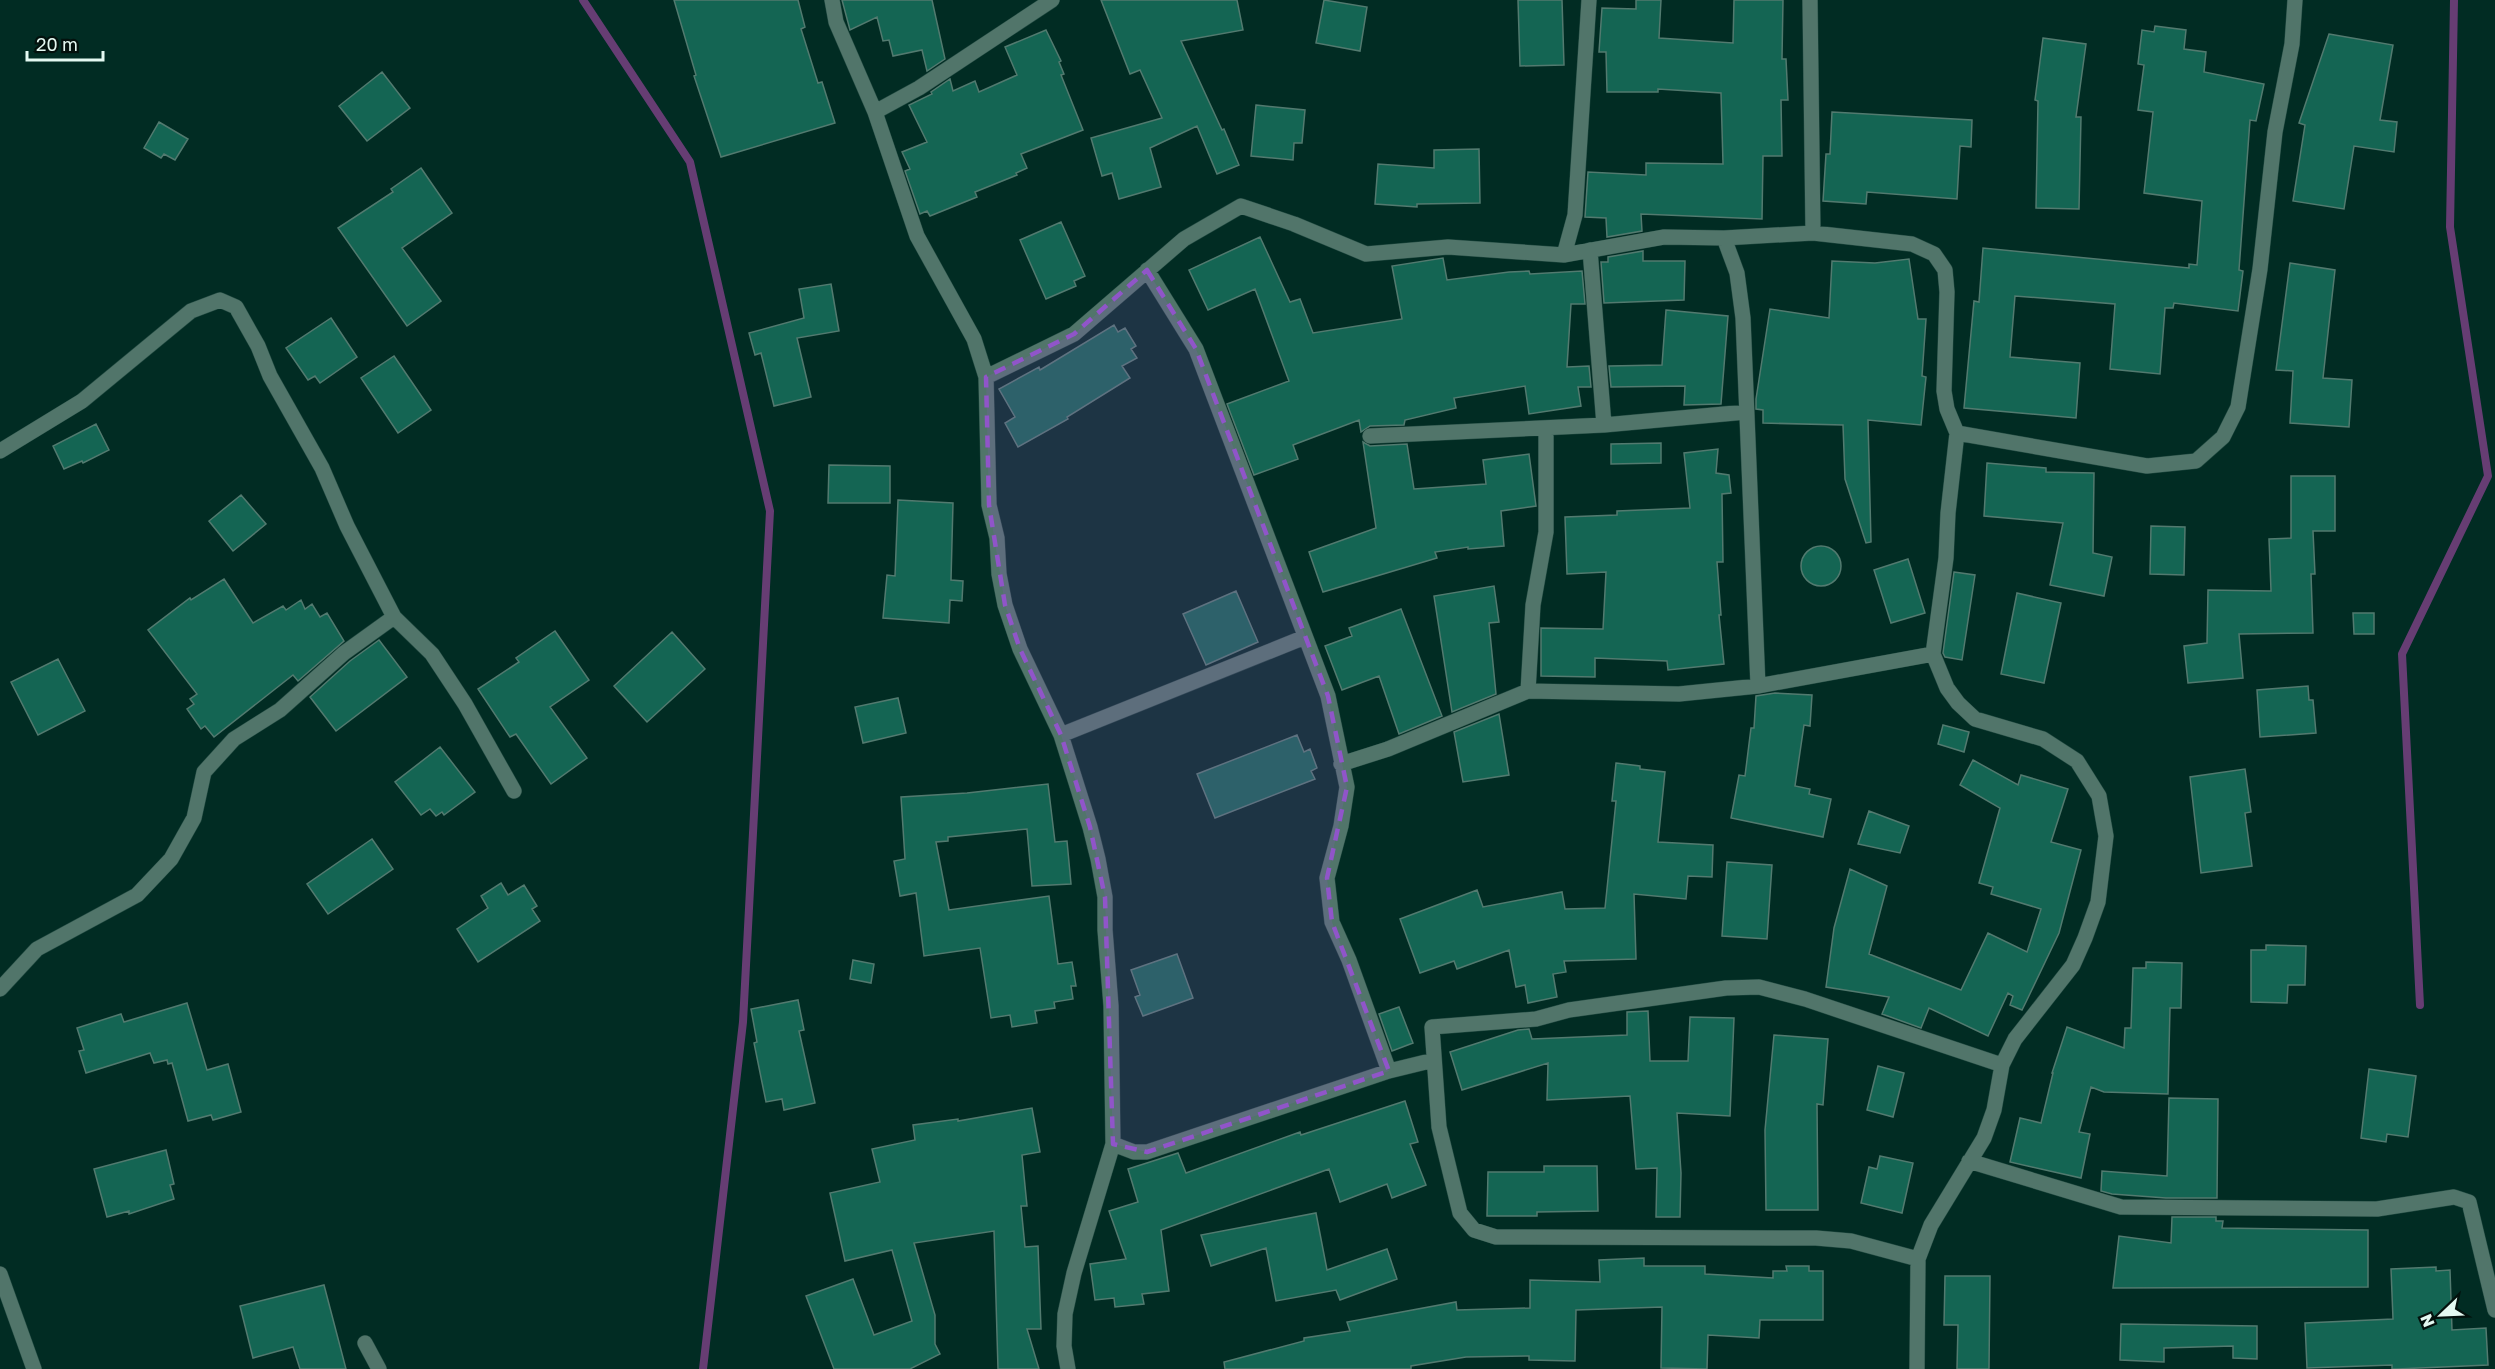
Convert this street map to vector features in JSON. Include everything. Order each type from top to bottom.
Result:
[{"type":"street","points":[[832,0],[836,22],[875,111],[917,236],[974,339],[986,377],[989,505],[997,537],[999,574],[1005,605],[1020,650],[1061,735],[1090,826],[1105,897],[1105,930],[1113,1033],[1113,1144],[1074,1273],[1065,1314],[1064,1346],[1068,1369]]},
{"type":"street","points":[[875,111],[919,88],[1052,0]]},
{"type":"street","points":[[1564,255],[1575,215],[1589,0]]},
{"type":"street","points":[[1810,0],[1813,233]]},
{"type":"street","points":[[1957,433],[2147,466],[2196,461],[2223,437],[2238,408],[2260,269],[2276,132],[2292,44],[2295,0]]},
{"type":"street","points":[[986,377],[1074,334],[1184,238],[1241,206],[1294,224],[1366,254],[1448,248],[1564,255],[1664,237],[1724,238],[1813,233],[1912,244],[1934,254],[1945,270],[1947,292],[1944,391],[1947,409],[1957,433],[1948,513],[1946,558],[1933,654],[1947,688],[1958,703],[1975,718],[2043,739],[2077,761],[2099,796],[2106,836],[2098,902],[2085,938],[2073,965],[2015,1039],[2002,1065],[1984,1138],[1931,1225],[1918,1259],[1917,1369]]},
{"type":"street","points":[[1724,238],[1737,273],[1743,318],[1758,686]]},
{"type":"street","points":[[1590,250],[1604,425]]},
{"type":"street","points":[[1147,270],[1196,349],[1328,696],[1347,788],[1341,826],[1327,878],[1332,922],[1389,1071]]},
{"type":"street","points":[[0,451],[82,400],[191,311],[220,300],[236,307],[258,346],[270,376],[322,468],[347,526],[394,617],[432,654],[465,704],[514,791]]},
{"type":"street","points":[[1370,436],[1546,429],[1746,412]]},
{"type":"street","points":[[1528,691],[1533,605],[1545,532],[1546,429]]},
{"type":"street","points":[[0,989],[37,949],[137,895],[171,859],[194,818],[204,772],[234,739],[280,710],[345,653],[394,617]]},
{"type":"street","points":[[1061,735],[1305,637]]},
{"type":"street","points":[[1341,764],[1388,749],[1528,691],[1679,694],[1758,686],[1933,654]]},
{"type":"street","points":[[1918,1259],[1851,1241],[1816,1238],[1496,1237],[1474,1230],[1460,1213],[1439,1127],[1432,1027],[1536,1019],[1580,1008],[1726,988],[1759,987],[1805,999],[2002,1065]]},
{"type":"street","points":[[1113,1144],[1134,1152],[1147,1152],[1389,1071],[1434,1060]]},
{"type":"street","points":[[1969,1161],[2121,1207],[2377,1209],[2454,1197],[2469,1202],[2495,1310]]},
{"type":"street","points":[[0,1274],[34,1369]]},
{"type":"street","points":[[365,1343],[379,1369]]},
{"type":"highlighted area","points":[[1147,270],[1196,349],[1328,696],[1347,787],[1327,878],[1332,922],[1389,1071],[1147,1152],[1113,1144],[1105,897],[1090,827],[1061,735],[1020,649],[1005,605],[989,505],[986,377],[1074,334]]},
{"type":"building","points":[[674,0],[798,0],[805,27],[801,29],[818,83],[822,82],[835,123],[721,157],[694,76],[696,75]]},
{"type":"building","points":[[842,0],[932,0],[945,59],[927,71],[922,50],[893,56],[889,40],[883,41],[877,17],[850,30]]},
{"type":"building","points":[[1101,0],[1237,0],[1243,30],[1181,41],[1239,165],[1217,174],[1197,126],[1150,148],[1161,187],[1119,199],[1112,173],[1102,176],[1091,138],[1162,118],[1140,70],[1130,74]]},
{"type":"building","points":[[1324,0],[1367,7],[1360,51],[1316,43]]},
{"type":"building","points":[[1518,0],[1562,0],[1564,65],[1520,66]]},
{"type":"building","points":[[1636,0],[1661,0],[1659,38],[1733,43],[1734,0],[1783,0],[1782,59],[1786,59],[1788,100],[1781,100],[1782,156],[1763,156],[1762,219],[1641,214],[1642,231],[1607,237],[1606,218],[1585,217],[1588,172],[1646,175],[1646,163],[1723,164],[1721,93],[1658,89],[1658,92],[1607,92],[1606,52],[1599,52],[1602,8],[1636,9]]},
{"type":"building","points":[[2155,26],[2186,30],[2184,49],[2206,52],[2204,72],[2264,84],[2256,121],[2250,120],[2239,270],[2243,271],[2238,311],[2174,303],[2173,308],[2165,308],[2160,374],[2110,369],[2115,304],[2015,296],[2010,357],[2080,363],[2076,418],[1964,408],[1974,301],[1979,302],[1983,248],[2189,268],[2189,264],[2197,265],[2202,201],[2144,193],[2153,112],[2138,110],[2144,65],[2138,64],[2142,30],[2154,32]]},
{"type":"building","points":[[1046,30],[1061,61],[1059,62],[1064,74],[1061,75],[1083,130],[1021,154],[1027,168],[1016,173],[1017,175],[975,192],[977,197],[930,216],[927,211],[920,214],[905,171],[910,169],[902,152],[927,142],[909,105],[932,94],[931,92],[950,79],[953,91],[975,81],[979,92],[1017,75],[1005,47]]},
{"type":"building","points":[[2329,34],[2393,45],[2380,120],[2397,122],[2394,152],[2354,146],[2344,209],[2293,201],[2305,125],[2299,123]]},
{"type":"building","points":[[2043,38],[2086,44],[2076,117],[2081,117],[2079,209],[2036,208],[2038,101],[2035,100]]},
{"type":"building","points":[[382,72],[410,108],[367,141],[339,106]]},
{"type":"building","points":[[1256,105],[1305,110],[1302,143],[1294,143],[1293,160],[1251,156]]},
{"type":"building","points":[[1832,112],[1972,120],[1971,147],[1960,146],[1957,199],[1867,192],[1866,204],[1823,201],[1826,154],[1830,154]]},
{"type":"building","points":[[159,122],[188,139],[175,160],[164,154],[161,158],[144,148]]},
{"type":"building","points":[[1479,149],[1480,203],[1417,204],[1417,207],[1375,204],[1378,164],[1434,168],[1434,150]]},
{"type":"building","points":[[421,168],[452,213],[402,248],[441,301],[407,326],[338,228],[393,192],[391,189]]},
{"type":"building","points":[[1061,222],[1085,276],[1074,281],[1076,286],[1046,299],[1020,240]]},
{"type":"building","points":[[1260,237],[1290,302],[1300,299],[1313,333],[1402,319],[1392,266],[1443,258],[1447,280],[1509,272],[1529,271],[1530,274],[1582,271],[1585,304],[1571,304],[1567,367],[1589,366],[1591,387],[1578,387],[1581,406],[1529,414],[1525,386],[1454,398],[1456,408],[1405,420],[1404,425],[1370,426],[1361,432],[1359,420],[1293,445],[1298,459],[1254,475],[1227,404],[1289,381],[1255,289],[1208,310],[1189,270]]},
{"type":"building","points":[[1643,251],[1643,261],[1685,261],[1684,300],[1604,303],[1601,262],[1608,262],[1608,257]]},
{"type":"building","points":[[1909,259],[1918,319],[1926,319],[1922,376],[1926,377],[1921,425],[1868,420],[1871,542],[1866,543],[1845,479],[1843,425],[1763,423],[1763,410],[1756,409],[1756,399],[1770,309],[1829,318],[1832,261],[1875,263]]},
{"type":"building","points":[[2290,263],[2335,270],[2323,378],[2352,380],[2349,427],[2290,423],[2293,371],[2276,370]]},
{"type":"building","points":[[831,284],[839,331],[797,338],[811,397],[774,406],[761,353],[755,355],[749,333],[804,318],[799,289]]},
{"type":"building","points":[[1666,310],[1728,316],[1721,404],[1684,405],[1685,386],[1611,387],[1609,366],[1662,365]]},
{"type":"building","points":[[331,318],[357,357],[320,383],[315,376],[308,380],[286,348]]},
{"type":"building","points":[[1114,325],[1118,332],[1125,328],[1136,346],[1131,349],[1137,358],[1122,366],[1130,378],[1067,417],[1068,419],[1018,447],[1005,423],[1015,417],[999,389],[1039,367],[1040,370]]},
{"type":"building","points":[[394,356],[431,410],[398,433],[361,378]]},
{"type":"building","points":[[96,424],[109,450],[83,463],[82,461],[64,469],[53,446]]},
{"type":"building","points":[[1363,442],[1370,446],[1407,444],[1414,489],[1486,484],[1483,460],[1529,454],[1536,506],[1501,511],[1504,546],[1468,549],[1468,547],[1435,552],[1437,558],[1323,592],[1309,552],[1376,528]]},
{"type":"building","points":[[1661,443],[1661,463],[1611,464],[1611,444]]},
{"type":"building","points":[[1718,449],[1716,473],[1729,475],[1731,493],[1722,494],[1723,562],[1717,562],[1724,664],[1668,670],[1667,661],[1595,658],[1595,677],[1541,676],[1541,628],[1603,629],[1606,572],[1567,574],[1565,517],[1617,515],[1617,511],[1690,508],[1684,453]]},
{"type":"building","points":[[1987,463],[2046,468],[2046,472],[2094,473],[2093,553],[2112,557],[2104,596],[2050,585],[2063,523],[1984,516]]},
{"type":"building","points":[[829,465],[890,466],[890,503],[828,503]]},
{"type":"building","points":[[2291,476],[2335,476],[2335,531],[2313,531],[2315,574],[2311,574],[2313,633],[2239,634],[2243,678],[2188,683],[2184,646],[2207,643],[2208,590],[2271,591],[2269,539],[2291,538]]},
{"type":"building","points":[[241,495],[266,524],[233,551],[209,521]]},
{"type":"building","points":[[898,500],[953,503],[951,580],[963,581],[962,601],[950,600],[949,623],[883,618],[887,575],[895,576]]},
{"type":"building","points":[[2151,526],[2185,527],[2184,575],[2150,574]]},
{"type":"building","points":[[1821,546],[1835,552],[1841,566],[1835,580],[1821,586],[1807,580],[1801,566],[1807,552]]},
{"type":"building","points":[[1908,559],[1925,613],[1891,623],[1874,570]]},
{"type":"building","points":[[1954,572],[1975,575],[1962,660],[1945,657],[1943,653]]},
{"type":"building","points":[[224,579],[253,623],[283,606],[286,610],[301,600],[305,609],[312,604],[320,617],[327,613],[344,641],[298,681],[293,675],[214,737],[205,726],[201,729],[187,709],[194,704],[190,699],[197,694],[148,630],[190,598],[191,600]]},
{"type":"building","points":[[1494,586],[1499,622],[1489,623],[1496,694],[1452,712],[1434,596]]},
{"type":"building","points":[[1236,591],[1258,642],[1206,665],[1183,614]]},
{"type":"building","points":[[2017,593],[2061,603],[2044,683],[2001,674]]},
{"type":"building","points":[[1401,609],[1442,716],[1399,734],[1379,676],[1342,690],[1325,646],[1352,636],[1349,628]]},
{"type":"building","points":[[2353,613],[2374,613],[2374,634],[2354,634]]},
{"type":"building","points":[[555,631],[589,680],[550,707],[587,758],[551,784],[516,734],[510,737],[478,689],[519,662],[516,658]]},
{"type":"building","points":[[672,632],[705,669],[647,722],[614,686]]},
{"type":"building","points":[[379,640],[407,677],[336,731],[310,697],[350,661]]},
{"type":"building","points":[[58,659],[85,711],[38,735],[11,682]]},
{"type":"building","points":[[2308,686],[2309,700],[2313,700],[2316,733],[2260,737],[2257,690]]},
{"type":"building","points":[[1775,693],[1812,695],[1810,726],[1804,725],[1795,786],[1810,789],[1809,794],[1831,799],[1823,837],[1731,818],[1739,775],[1745,776],[1751,728],[1754,728],[1756,696]]},
{"type":"building","points":[[898,698],[906,733],[863,743],[855,707]]},
{"type":"building","points":[[1499,714],[1509,775],[1463,782],[1454,732]]},
{"type":"building","points":[[1943,725],[1969,732],[1964,752],[1938,744]]},
{"type":"building","points":[[1297,735],[1304,752],[1310,749],[1317,768],[1311,771],[1315,779],[1215,818],[1197,774]]},
{"type":"building","points":[[440,747],[475,792],[444,815],[442,812],[436,816],[430,809],[421,815],[395,782]]},
{"type":"building","points":[[1973,760],[2018,785],[2021,775],[2068,789],[2051,842],[2081,850],[2059,933],[2022,1010],[2010,1005],[2013,996],[2008,993],[1988,1036],[1929,1008],[1921,1028],[1882,1014],[1889,997],[1826,987],[1834,928],[1850,869],[1887,886],[1869,954],[1961,990],[1988,933],[2027,952],[2041,909],[1991,894],[1993,887],[1979,883],[2000,808],[1960,785]]},
{"type":"building","points":[[1616,763],[1665,772],[1658,842],[1713,845],[1712,877],[1688,876],[1686,899],[1634,894],[1636,959],[1564,961],[1566,972],[1553,974],[1557,997],[1528,1003],[1525,985],[1516,987],[1509,950],[1457,969],[1454,961],[1420,973],[1400,919],[1477,890],[1483,907],[1562,892],[1565,909],[1605,908],[1616,801],[1612,801]]},
{"type":"building","points":[[2245,769],[2251,812],[2245,813],[2252,866],[2201,873],[2190,777]]},
{"type":"building","points":[[1048,784],[1055,842],[1067,841],[1071,884],[1032,886],[1027,829],[948,837],[948,841],[936,842],[949,910],[1049,896],[1058,964],[1072,962],[1076,986],[1071,986],[1073,999],[1054,1002],[1055,1008],[1035,1011],[1037,1023],[1012,1027],[1010,1015],[991,1018],[980,948],[924,956],[916,893],[900,896],[894,861],[905,859],[901,797],[967,793]]},
{"type":"building","points":[[1869,811],[1909,826],[1900,853],[1858,844]]},
{"type":"building","points":[[372,839],[393,869],[328,914],[307,884]]},
{"type":"building","points":[[1727,862],[1772,865],[1767,939],[1722,936]]},
{"type":"building","points":[[501,883],[508,895],[524,885],[537,906],[532,909],[540,921],[478,962],[457,929],[488,908],[481,896]]},
{"type":"building","points":[[2266,945],[2306,946],[2305,985],[2288,985],[2287,1003],[2251,1002],[2251,950],[2266,950]]},
{"type":"building","points":[[1177,954],[1193,998],[1143,1016],[1135,997],[1140,995],[1131,970]]},
{"type":"building","points":[[853,960],[874,964],[871,983],[850,979]]},
{"type":"building","points":[[2146,962],[2182,963],[2181,1008],[2170,1008],[2168,1094],[2104,1092],[2091,1087],[2079,1132],[2090,1134],[2081,1178],[2010,1162],[2020,1118],[2041,1123],[2052,1073],[2067,1027],[2124,1048],[2125,1028],[2131,1028],[2133,968],[2146,968]]},
{"type":"building","points":[[798,1000],[804,1030],[799,1031],[815,1103],[784,1110],[782,1099],[766,1102],[754,1043],[757,1042],[751,1009]]},
{"type":"building","points":[[187,1003],[207,1070],[228,1064],[241,1112],[213,1120],[211,1115],[188,1121],[172,1063],[168,1064],[167,1060],[154,1063],[150,1053],[86,1073],[79,1051],[84,1050],[77,1028],[121,1014],[124,1022]]},
{"type":"building","points":[[1399,1007],[1413,1043],[1392,1051],[1379,1014]]},
{"type":"building","points":[[1648,1011],[1650,1061],[1688,1061],[1690,1017],[1734,1018],[1730,1116],[1677,1113],[1681,1173],[1680,1217],[1656,1217],[1657,1168],[1636,1169],[1630,1096],[1547,1100],[1548,1063],[1462,1090],[1450,1052],[1518,1030],[1529,1029],[1532,1039],[1627,1035],[1627,1012]]},
{"type":"building","points":[[1774,1035],[1828,1039],[1823,1105],[1817,1104],[1818,1210],[1766,1210],[1765,1130]]},
{"type":"building","points":[[1878,1066],[1904,1073],[1893,1117],[1867,1110]]},
{"type":"building","points":[[2369,1069],[2416,1076],[2408,1137],[2387,1134],[2386,1142],[2361,1138]]},
{"type":"building","points":[[2169,1098],[2218,1099],[2217,1198],[2166,1198],[2112,1194],[2101,1191],[2102,1171],[2167,1176]]},
{"type":"building","points":[[1405,1101],[1418,1142],[1410,1144],[1426,1185],[1392,1198],[1387,1184],[1340,1202],[1329,1169],[1161,1230],[1169,1291],[1142,1294],[1144,1304],[1115,1307],[1114,1298],[1095,1300],[1090,1264],[1126,1259],[1109,1211],[1138,1202],[1128,1169],[1178,1153],[1186,1173],[1300,1132],[1301,1135]]},
{"type":"building","points":[[1032,1108],[1040,1152],[1022,1155],[1027,1206],[1021,1206],[1025,1247],[1038,1246],[1041,1329],[1027,1329],[1039,1369],[998,1369],[994,1231],[914,1243],[935,1315],[935,1344],[940,1354],[910,1369],[834,1369],[806,1296],[853,1279],[874,1335],[912,1321],[892,1250],[845,1261],[830,1193],[880,1182],[872,1149],[915,1140],[913,1125],[958,1119],[958,1121]]},
{"type":"building","points":[[166,1150],[174,1184],[170,1185],[174,1199],[129,1214],[129,1211],[107,1217],[94,1169]]},
{"type":"building","points":[[1880,1156],[1913,1163],[1902,1213],[1861,1203],[1869,1167],[1877,1169]]},
{"type":"building","points":[[1544,1166],[1597,1166],[1598,1211],[1537,1212],[1537,1216],[1487,1216],[1488,1172],[1544,1172]]},
{"type":"building","points":[[1316,1213],[1327,1270],[1387,1249],[1397,1279],[1340,1300],[1336,1290],[1276,1301],[1266,1248],[1211,1266],[1201,1235]]},
{"type":"building","points":[[2172,1217],[2216,1217],[2216,1221],[2223,1221],[2222,1228],[2368,1230],[2368,1287],[2113,1288],[2119,1236],[2171,1243]]},
{"type":"building","points":[[1644,1258],[1644,1266],[1705,1266],[1705,1274],[1773,1278],[1773,1271],[1787,1271],[1786,1266],[1809,1266],[1809,1271],[1823,1271],[1823,1320],[1760,1320],[1759,1338],[1708,1335],[1707,1369],[1661,1368],[1662,1307],[1576,1310],[1575,1361],[1529,1360],[1529,1356],[1466,1357],[1411,1366],[1411,1369],[1225,1369],[1224,1362],[1304,1341],[1304,1338],[1350,1331],[1347,1322],[1456,1302],[1457,1310],[1530,1308],[1530,1280],[1600,1282],[1599,1260]]},
{"type":"building","points":[[2436,1267],[2436,1271],[2450,1270],[2452,1330],[2486,1328],[2488,1365],[2397,1369],[2392,1369],[2392,1365],[2307,1368],[2305,1323],[2393,1319],[2391,1269]]},
{"type":"building","points":[[1945,1276],[1990,1276],[1989,1369],[1957,1369],[1958,1325],[1944,1325]]},
{"type":"building","points":[[324,1285],[346,1369],[300,1369],[293,1347],[253,1358],[240,1306]]},
{"type":"building","points":[[2121,1324],[2257,1326],[2257,1359],[2233,1358],[2233,1346],[2164,1348],[2164,1362],[2120,1360]]},
{"type":"waterway","points":[[583,0],[690,162],[770,511],[743,1022],[703,1369]]},
{"type":"waterway","points":[[2420,1005],[2402,654],[2488,476],[2450,227],[2454,0]]}]
